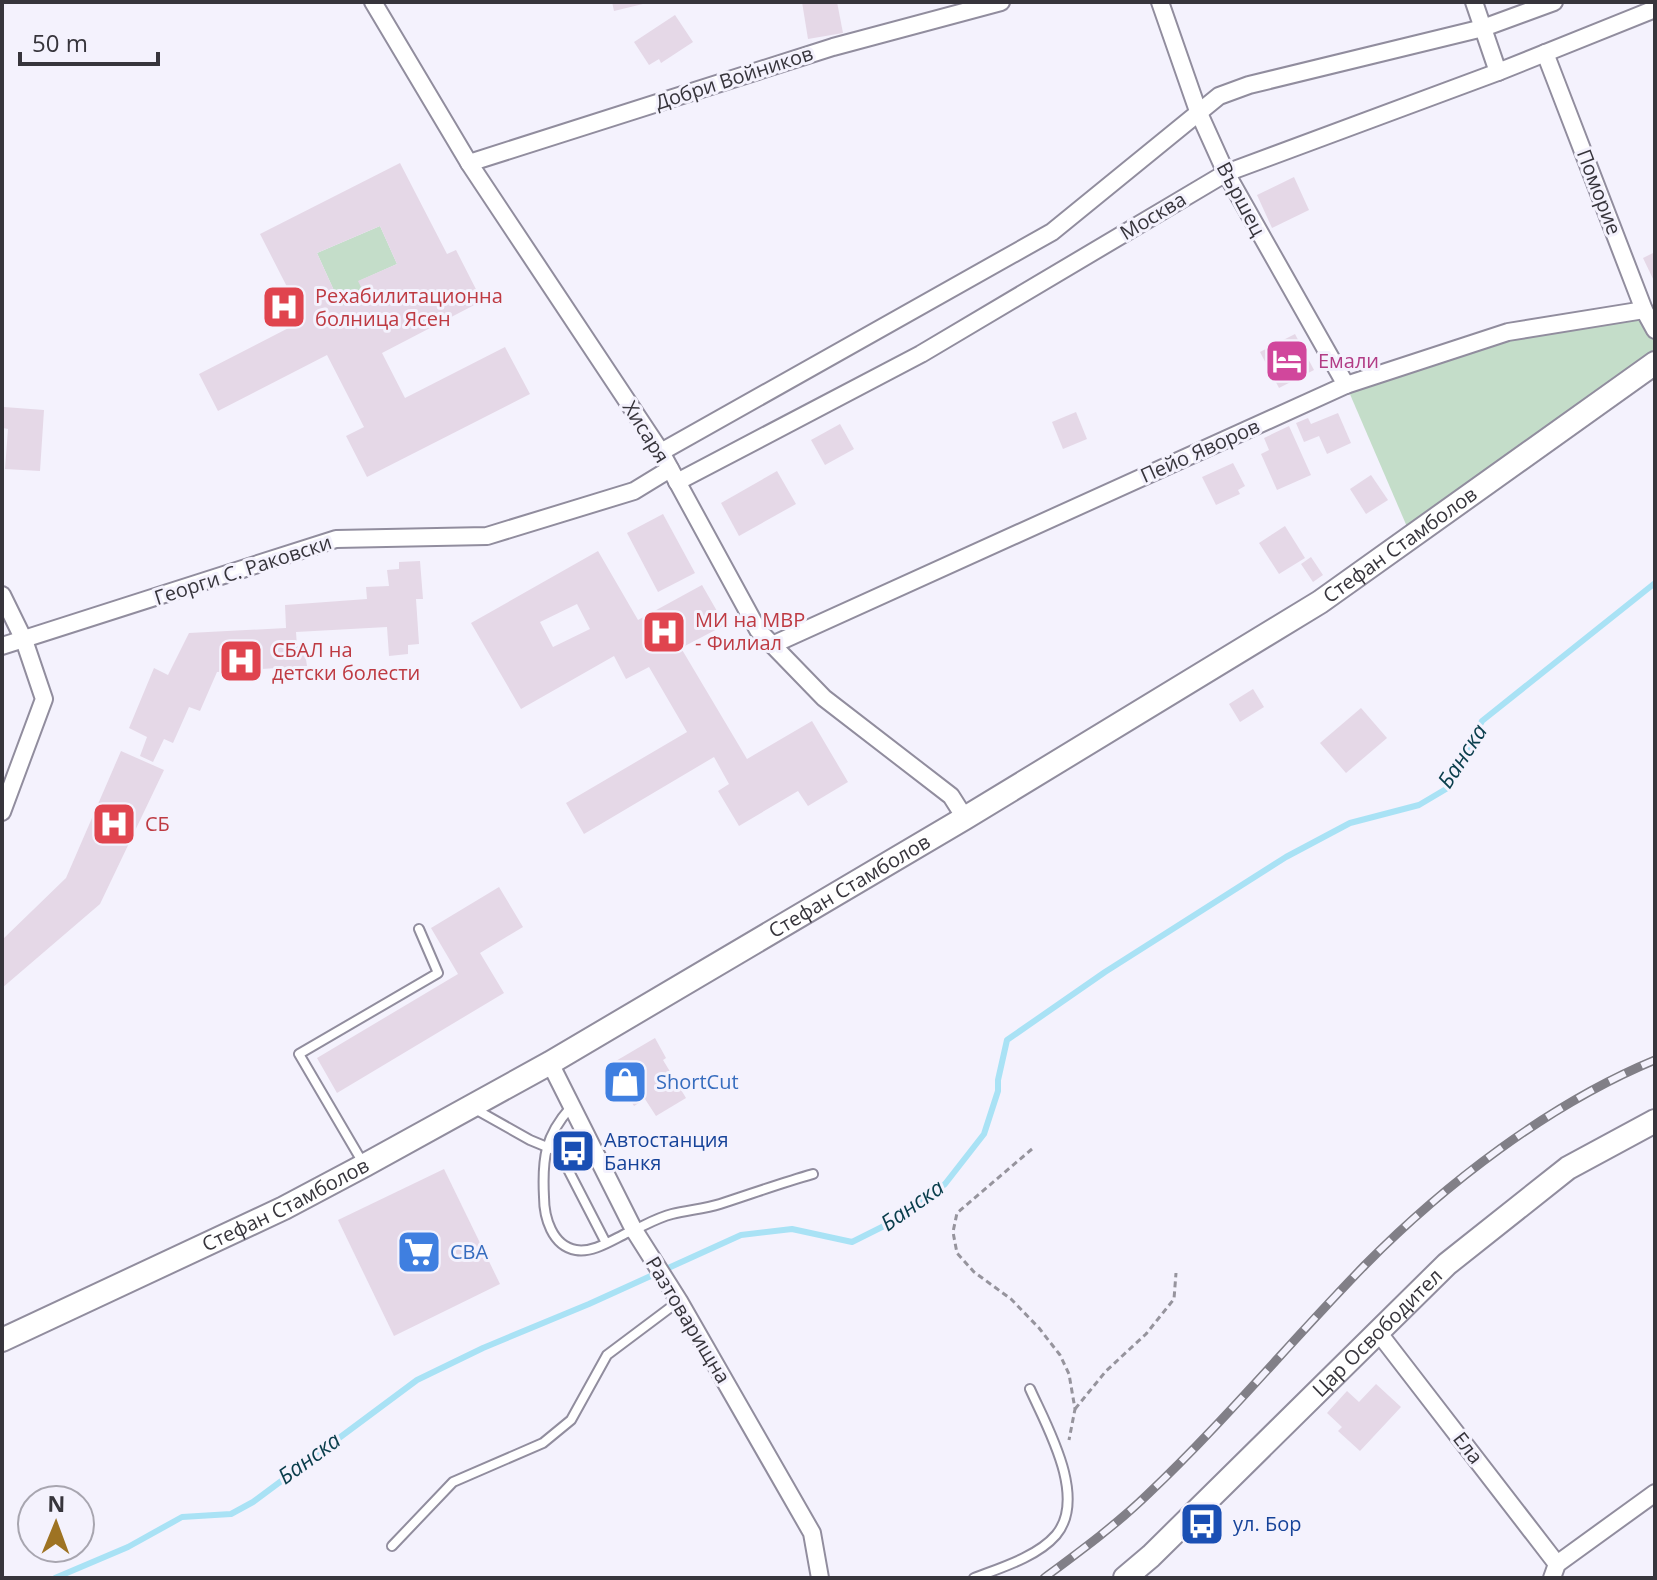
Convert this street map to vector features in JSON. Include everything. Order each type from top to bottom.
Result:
[{"type":"street","name":"Хисаря","points":[[373,2],[469,163],[661,452],[758,630],[824,698],[951,796],[965,818]]},
{"type":"street","name":"Добри Войников","points":[[469,163],[833,47],[1001,2]]},
{"type":"street","name":"Вършец","points":[[1160,2],[1198,111],[1226,173],[1346,385]]},
{"type":"street","points":[[1474,2],[1498,72]]},
{"type":"street","points":[[661,452],[1052,232],[1219,96],[1249,85],[1483,28],[1554,2]]},
{"type":"street","name":"Москва","points":[[674,476],[921,354],[1226,173],[1498,72],[1655,9]]},
{"type":"street","name":"Поморие","points":[[1545,53],[1644,310],[1655,330]]},
{"type":"street","name":"Пейо Яворов","points":[[772,645],[1346,385],[1508,332],[1644,310]]},
{"type":"street","name":"Стефан Стамболов","points":[[2,1340],[284,1208],[365,1165],[550,1063],[965,818],[1320,602],[1655,363]]},
{"type":"street","name":"Георги С. Раковски","points":[[2,646],[336,539],[487,536],[674,476]]},
{"type":"street","points":[[2,595],[24,640],[44,699],[2,812]]},
{"type":"street","name":"Разтоварищна","points":[[550,1063],[638,1237],[679,1301],[812,1533],[820,1578]]},
{"type":"street","name":"Цар Освободител","points":[[1125,1578],[1151,1556],[1447,1264],[1568,1168],[1655,1121]]},
{"type":"street","name":"Ела","points":[[1378,1332],[1554,1571]]},
{"type":"street","points":[[1554,1571],[1655,1493]]},
{"type":"lane","points":[[365,1165],[299,1054],[438,973],[419,929]]},
{"type":"lane","points":[[471,1106],[530,1140],[559,1152],[606,1243]]},
{"type":"lane","points":[[571,1107],[558,1121],[546,1145],[543,1196],[550,1228],[569,1249],[580,1251],[638,1237],[675,1213],[719,1204],[813,1174]]},
{"type":"lane","points":[[392,1546],[453,1482],[543,1443],[571,1420],[607,1355],[679,1301]]},
{"type":"lane","points":[[974,1578],[1022,1560],[1056,1535],[1063,1520],[1066,1472],[1030,1389]]},
{"type":"path","points":[[1032,1149],[957,1213],[953,1232],[957,1253],[974,1272],[1011,1299],[1060,1355],[1069,1374],[1075,1409],[1066,1472]]},
{"type":"path","points":[[1075,1409],[1106,1371],[1146,1334],[1174,1299],[1176,1273]]},
{"type":"green space","points":[[380,226],[397,264],[359,281],[365,295],[341,306],[317,253]]},
{"type":"green space","points":[[1644,310],[1655,330],[1655,363],[1411,536],[1346,385],[1508,332]]},
{"type":"building","points":[[612,2],[647,2],[647,3],[614,11]]},
{"type":"building","points":[[802,2],[837,2],[843,33],[808,39]]},
{"type":"building","points":[[675,15],[693,42],[661,63],[659,59],[649,65],[634,42]]},
{"type":"building","points":[[400,163],[447,254],[456,250],[482,301],[382,353],[405,398],[505,347],[530,394],[367,477],[346,436],[364,427],[327,355],[218,411],[199,374],[304,320],[260,234]],"holes":[[[380,226],[397,264],[358,281],[365,295],[341,306],[317,253]]]},
{"type":"building","points":[[1294,177],[1309,210],[1272,228],[1257,195]]},
{"type":"building","points":[[1655,252],[1655,283],[1643,258]]},
{"type":"building","name":"Емали","points":[[1295,334],[1314,370],[1279,388],[1260,352]]},
{"type":"building","points":[[4,407],[44,410],[40,471],[5,469],[8,429],[3,428]]},
{"type":"building","points":[[1076,412],[1087,439],[1063,449],[1052,422]]},
{"type":"building","points":[[1338,413],[1351,443],[1327,454],[1319,436],[1304,442],[1296,423],[1308,418],[1311,424]]},
{"type":"building","points":[[840,424],[854,449],[825,465],[811,440]]},
{"type":"building","points":[[1289,426],[1311,475],[1277,490],[1261,454],[1269,450],[1264,438]]},
{"type":"building","points":[[1233,463],[1245,486],[1238,490],[1240,494],[1216,505],[1202,477]]},
{"type":"building","points":[[777,471],[796,504],[739,536],[721,503]]},
{"type":"building","points":[[1371,475],[1388,500],[1366,514],[1350,489]]},
{"type":"building","points":[[663,514],[695,573],[658,592],[627,533]]},
{"type":"building","points":[[1285,526],[1305,558],[1279,574],[1259,543]]},
{"type":"building","points":[[598,551],[638,620],[702,585],[725,625],[681,648],[747,759],[812,721],[848,782],[808,806],[798,791],[739,826],[718,791],[729,784],[714,757],[584,834],[566,803],[687,732],[649,667],[626,679],[614,656],[521,709],[471,623]],"holes":[[[577,604],[590,629],[553,647],[540,622]]]},
{"type":"building","points":[[1311,557],[1323,575],[1313,582],[1301,564]]},
{"type":"building","name":"СБАЛ на детски болести","points":[[420,561],[423,599],[416,599],[419,644],[408,645],[408,654],[389,656],[387,627],[296,632],[297,646],[304,646],[307,666],[217,672],[200,711],[189,707],[173,743],[164,739],[153,762],[140,756],[147,737],[129,728],[154,668],[168,675],[189,633],[286,628],[285,605],[367,599],[366,587],[389,586],[387,570],[399,569],[399,562]]},
{"type":"building","points":[[1253,689],[1264,707],[1240,722],[1229,704]]},
{"type":"building","points":[[1361,708],[1387,738],[1346,773],[1320,743]]},
{"type":"building","name":"СБ","points":[[121,751],[164,770],[100,904],[2,988],[2,940],[66,878]]},
{"type":"building","points":[[499,887],[523,927],[480,953],[504,993],[337,1093],[317,1058],[458,974],[431,928]]},
{"type":"building","points":[[655,1038],[666,1058],[663,1060],[686,1098],[656,1116],[645,1099],[634,1106],[609,1065]]},
{"type":"building","name":"CBA","points":[[444,1169],[500,1284],[394,1336],[338,1220]]},
{"type":"building","points":[[1376,1384],[1401,1407],[1360,1451],[1338,1431],[1342,1427],[1327,1413],[1347,1391],[1359,1402]]},
{"type":"waterway","name":"Банска","points":[[55,1578],[128,1547],[182,1517],[231,1514],[253,1502],[417,1380],[741,1235],[792,1229],[852,1242],[900,1218],[945,1184],[984,1134],[998,1091],[1007,1040],[1105,972],[1286,857],[1350,823],[1419,805],[1446,789],[1482,721],[1655,583]]},
{"type":"railway","points":[[1044,1578],[1148,1494],[1204,1439],[1365,1265],[1429,1205],[1538,1123],[1576,1099],[1655,1060]]},
{"type":"place","name":"Рехабилитационна болница Ясен","points":[[284,307]]},
{"type":"place","name":"Емали","points":[[1287,361]]},
{"type":"place","name":"МИ на МВР - Филиал","points":[[664,632]]},
{"type":"place","name":"СБАЛ на детски болести","points":[[241,661]]},
{"type":"place","name":"СБ","points":[[114,824]]},
{"type":"place","name":"ShortCut","points":[[625,1082]]},
{"type":"place","name":"Автостанция Банкя","points":[[573,1151]]},
{"type":"place","name":"CBA","points":[[419,1252]]},
{"type":"place","name":"ул. Бор","points":[[1202,1524]]}]
